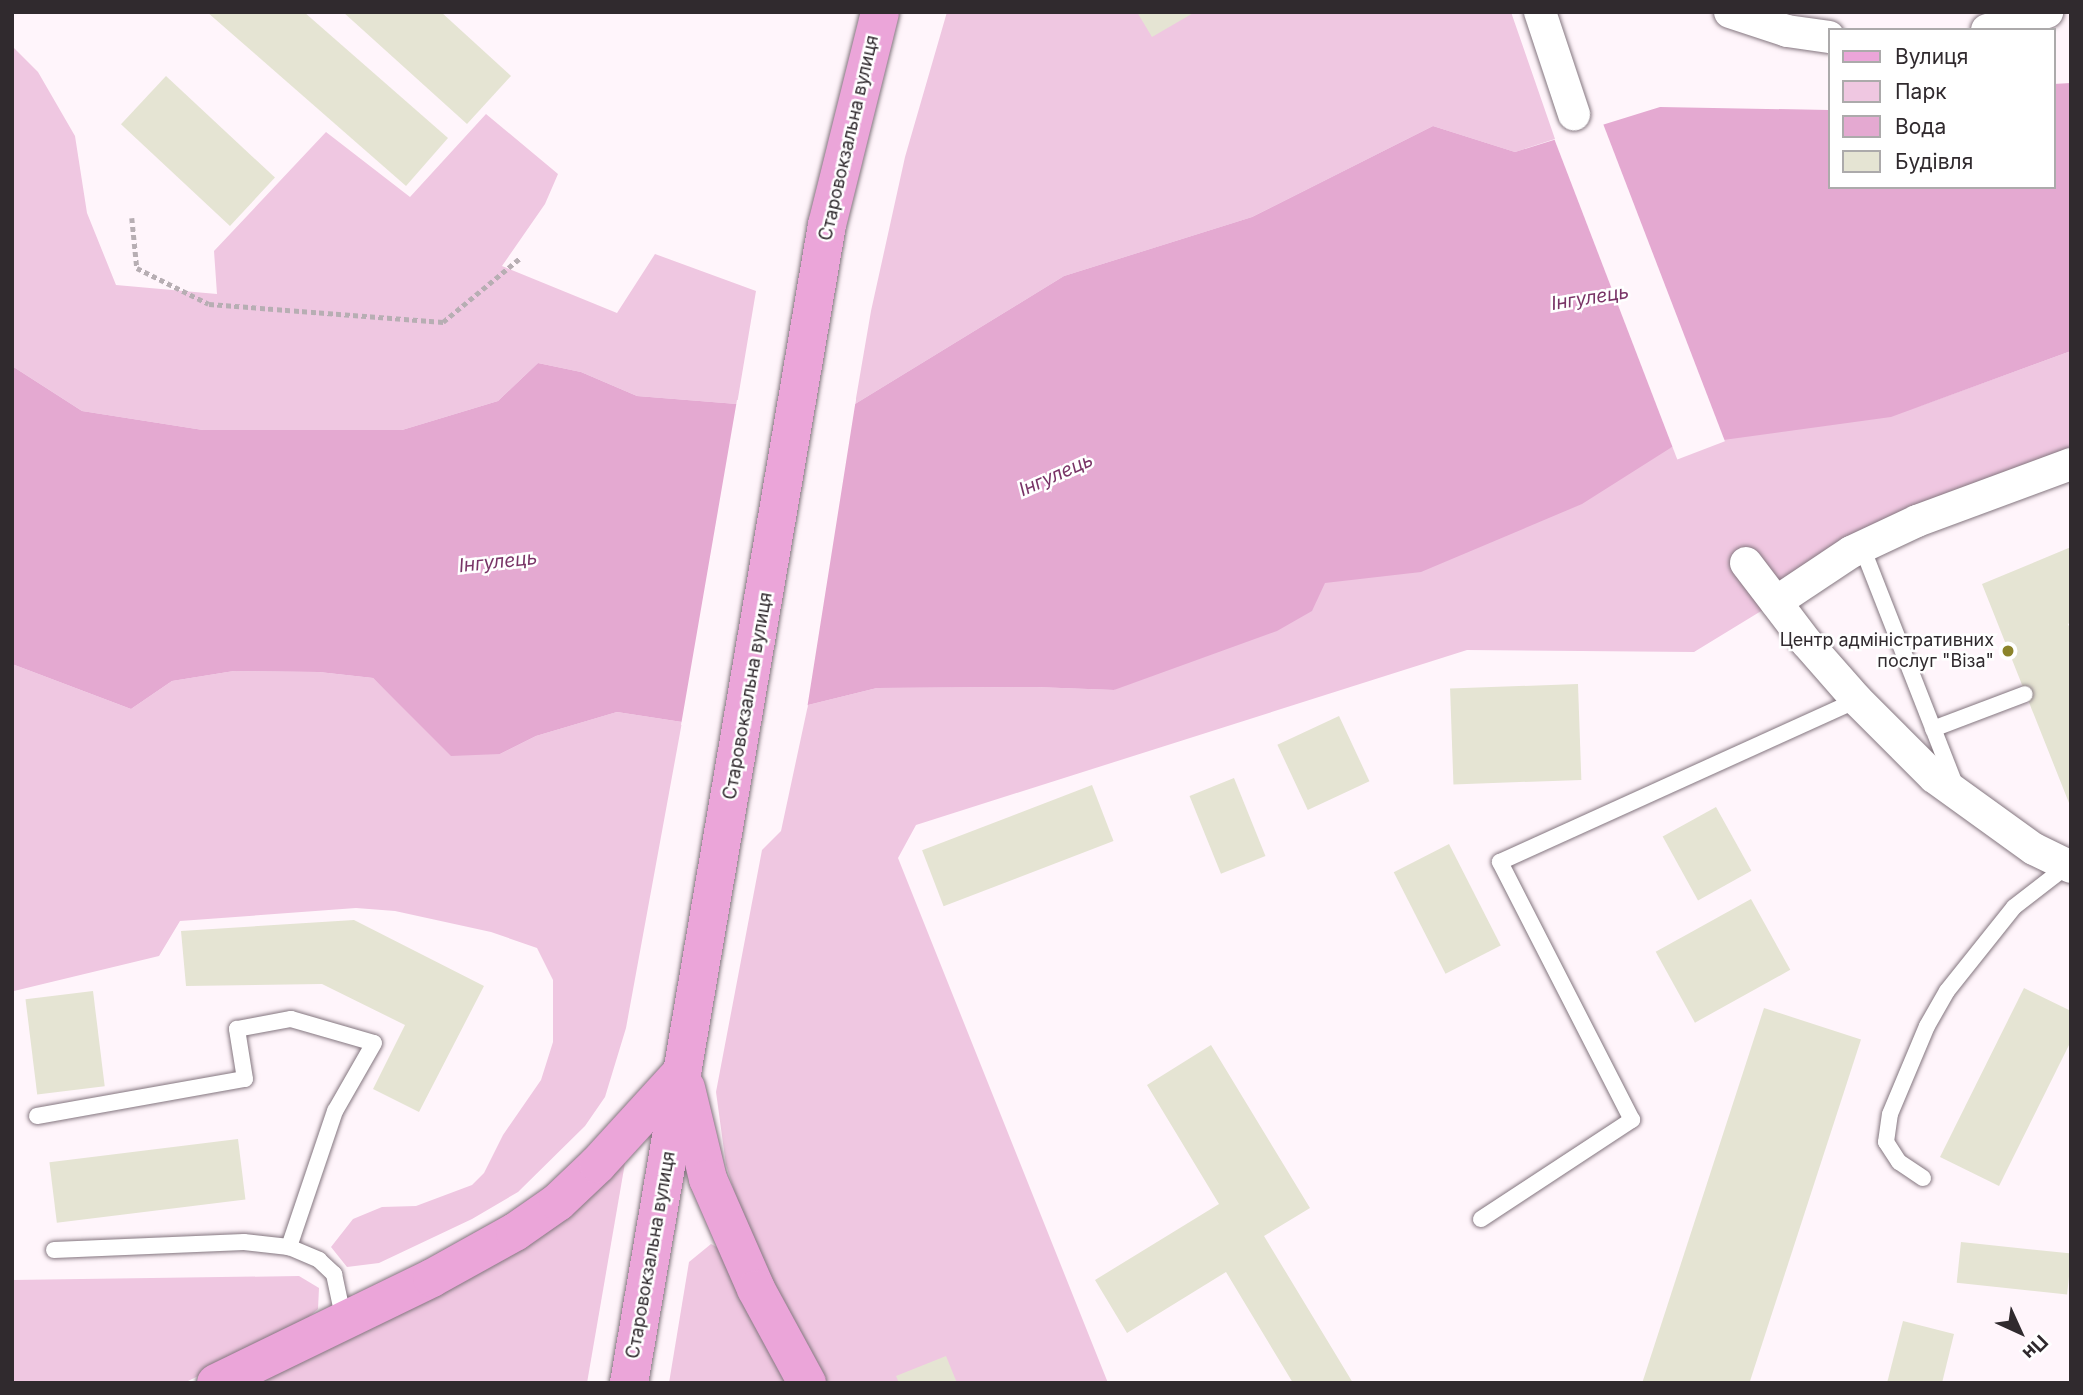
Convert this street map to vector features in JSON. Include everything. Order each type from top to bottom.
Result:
[{"type":"main road","name":"Старовокзальна вулиця","points":[[629,1383],[814,301],[842,160],[880,12]]},
{"type":"main road","points":[[216,1383],[444,1272],[515,1232],[558,1202],[598,1164],[682,1072]]},
{"type":"main road","points":[[682,1072],[708,1180],[756,1289],[807,1383]]},
{"type":"street","points":[[1540,12],[1574,114]]},
{"type":"street","points":[[1730,12],[1787,31],[1828,37]]},
{"type":"street","points":[[1994,28],[2047,12]]},
{"type":"street","points":[[1776,602],[1836,560],[1862,547],[1917,522],[2071,464]]},
{"type":"street","points":[[1746,563],[1807,643],[1857,700],[1934,777],[2034,849],[2069,866]]},
{"type":"lane","points":[[1862,547],[1960,796]]},
{"type":"lane","points":[[1933,729],[2025,694]]},
{"type":"lane","points":[[1481,1219],[1632,1120],[1500,862],[1857,700]]},
{"type":"lane","points":[[1923,1178],[1899,1162],[1886,1142],[1890,1114],[1927,1026],[1947,991],[2014,907],[2069,866]]},
{"type":"lane","points":[[37,1116],[245,1079],[237,1029],[291,1019],[374,1043],[335,1111],[289,1247]]},
{"type":"lane","points":[[54,1250],[244,1242],[289,1247],[319,1260],[334,1274],[344,1321]]},
{"type":"path","points":[[132,218],[137,268],[209,304],[443,322],[519,260]]},
{"type":"green space","points":[[947,12],[1511,12],[1555,139],[1515,152],[1433,126],[1252,217],[1064,276],[855,404],[871,311],[905,157]]},
{"type":"green space","points":[[12,46],[38,72],[75,136],[87,213],[116,285],[217,294],[214,251],[326,132],[410,197],[486,114],[558,174],[545,204],[502,266],[617,313],[655,254],[756,291],[737,404],[637,396],[581,372],[538,363],[498,401],[402,430],[203,430],[82,411],[12,366]]},
{"type":"green space","points":[[2071,351],[2071,464],[1802,586],[1694,652],[1467,650],[916,825],[898,858],[1108,1383],[823,1383],[763,1283],[726,1165],[716,1092],[762,850],[781,831],[808,705],[877,688],[1035,687],[1114,690],[1359,507],[1672,447],[1920,406]]},
{"type":"green space","points":[[12,664],[131,709],[172,681],[234,671],[319,672],[373,678],[405,709],[500,754],[536,736],[617,712],[682,722],[626,1028],[605,1097],[585,1126],[518,1192],[472,1219],[379,1263],[347,1267],[331,1247],[353,1219],[382,1207],[416,1206],[472,1185],[484,1173],[503,1135],[541,1080],[553,1042],[553,980],[537,948],[491,932],[395,911],[356,908],[180,921],[159,956],[14,991],[12,995]]},
{"type":"green space","points":[[626,1157],[587,1383],[251,1383]]},
{"type":"green space","points":[[711,1244],[728,1253],[793,1383],[669,1383],[689,1262]]},
{"type":"green space","points":[[299,1276],[319,1288],[318,1309],[294,1329],[184,1383],[12,1383],[12,1280]]},
{"type":"water","name":"Інгулець","points":[[2071,83],[2071,351],[1891,417],[1672,447],[1582,504],[1421,572],[1325,583],[1312,611],[1277,631],[1114,690],[1035,687],[877,688],[808,705],[762,721],[721,717],[682,722],[617,712],[536,736],[500,754],[451,756],[373,678],[319,672],[234,671],[172,681],[131,709],[12,664],[12,366],[82,411],[203,430],[402,430],[498,401],[538,363],[581,372],[637,396],[737,404],[855,404],[1064,276],[1252,217],[1433,126],[1515,152],[1660,107],[1828,110],[1828,189],[2055,189],[2055,84]]},
{"type":"pier","points":[[1602,121],[1725,441],[1677,459],[1554,139]]},
{"type":"pier","points":[[856,399],[807,709],[762,724],[721,721],[681,725],[737,400]]},
{"type":"building","points":[[207,12],[304,12],[448,138],[406,186]]},
{"type":"building","points":[[343,12],[441,12],[511,76],[467,124]]},
{"type":"building","points":[[1137,12],[1195,12],[1152,37]]},
{"type":"building","points":[[166,76],[275,178],[230,226],[121,124]]},
{"type":"building","points":[[2071,547],[2071,622],[2068,624],[2071,631],[2071,808],[1982,584]]},
{"type":"building","points":[[1578,684],[1581,780],[1453,784],[1450,688]]},
{"type":"building","points":[[1339,716],[1369,781],[1308,810],[1277,745]]},
{"type":"building","points":[[1234,778],[1265,856],[1221,874],[1189,796]]},
{"type":"building","points":[[1092,785],[1114,841],[944,906],[922,850]]},
{"type":"building","points":[[1716,807],[1751,871],[1698,900],[1663,837]]},
{"type":"building","points":[[1449,844],[1501,946],[1446,974],[1394,872]]},
{"type":"building","points":[[1751,899],[1790,970],[1695,1023],[1656,952]]},
{"type":"building","points":[[354,920],[484,986],[419,1112],[373,1089],[405,1025],[322,984],[186,986],[181,931]]},
{"type":"building","points":[[2024,988],[2071,1011],[2071,1041],[1999,1186],[1940,1157]]},
{"type":"building","points":[[93,991],[105,1086],[37,1095],[26,999]]},
{"type":"building","points":[[1764,1008],[1861,1040],[1749,1383],[1643,1382]]},
{"type":"building","points":[[1211,1045],[1310,1208],[1264,1236],[1353,1383],[1293,1383],[1226,1272],[1127,1333],[1095,1280],[1219,1204],[1147,1085]]},
{"type":"building","points":[[238,1139],[245,1200],[57,1223],[49,1162]]},
{"type":"building","points":[[1961,1242],[2071,1254],[2067,1294],[1957,1283]]},
{"type":"building","points":[[1903,1321],[1954,1334],[1942,1383],[1887,1383]]},
{"type":"building","points":[[946,1356],[957,1383],[899,1383],[896,1376]]},
{"type":"place","name":"Центр адміністративних послуг \"Віза\"","points":[[2008,651]]}]
